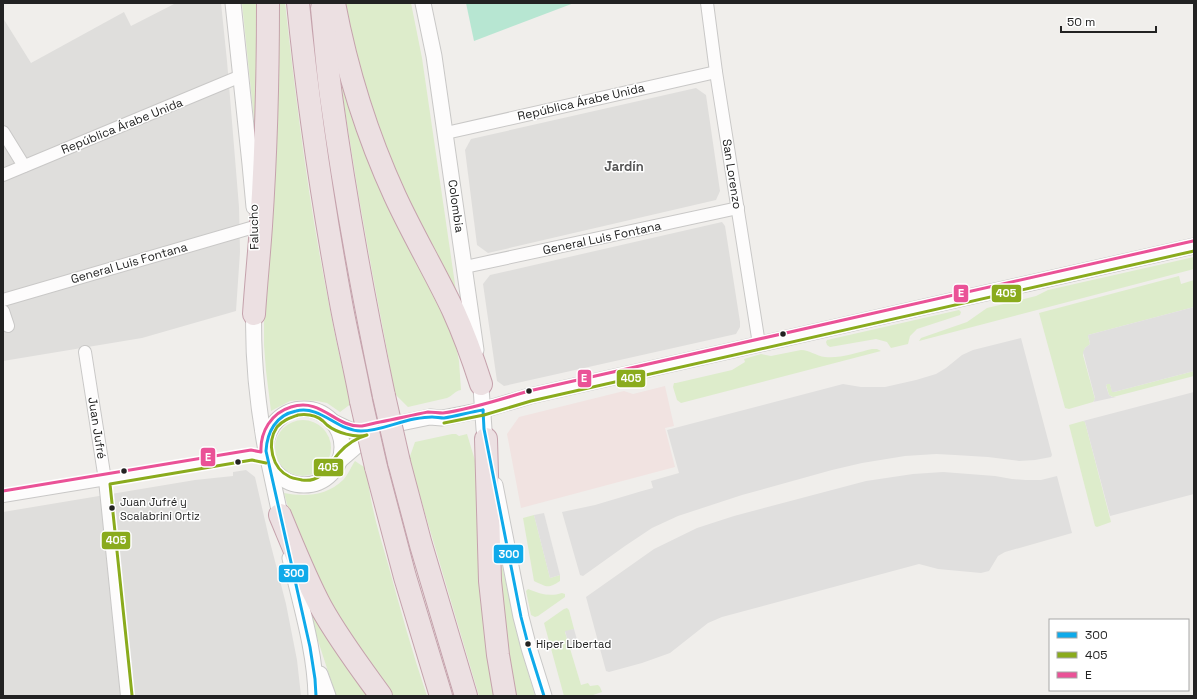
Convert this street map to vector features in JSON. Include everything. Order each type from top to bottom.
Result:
[{"type":"highway","points":[[254,314],[264,178],[268,58],[268,3]]},
{"type":"highway","points":[[298,3],[305,69],[322,190],[342,305],[361,401],[376,467],[405,577],[441,696]]},
{"type":"highway","points":[[321,3],[331,95],[364,301],[399,462],[421,546],[466,696]]},
{"type":"highway","points":[[334,3],[340,38],[354,87],[376,153],[395,197],[454,311],[471,352],[481,384]]},
{"type":"highway","points":[[486,438],[490,581],[498,655],[505,696]]},
{"type":"highway","points":[[280,515],[302,568],[322,609],[381,696]]},
{"type":"street","name":"Falucho","points":[[233,3],[252,183],[254,227],[255,371],[258,404],[267,457],[310,647],[316,696]]},
{"type":"street","name":"Colombia","points":[[423,3],[434,56],[446,133],[481,384],[484,429],[521,617],[544,696]]},
{"type":"street","name":"San Lorenzo","points":[[707,3],[716,72],[759,344]]},
{"type":"street","name":"República Árabe Unida","points":[[446,133],[716,72]]},
{"type":"street","name":"República Árabe Unida","points":[[3,175],[241,76]]},
{"type":"street","points":[[3,132],[24,166]]},
{"type":"street","name":"General Luis Fontana","points":[[465,267],[738,208]]},
{"type":"street","name":"General Luis Fontana","points":[[3,300],[254,227]]},
{"type":"street","points":[[331,421],[337,429],[341,440],[342,450],[334,471],[326,479],[316,484],[305,486],[283,480],[275,472],[267,457],[266,444],[268,434],[272,426],[287,413],[296,410],[310,410],[323,415],[331,421],[350,430],[362,430],[430,416],[442,418],[483,410],[530,396],[1194,246]]},
{"type":"street","points":[[3,311],[8,326]]},
{"type":"street","name":"Juan Jufré","points":[[85,352],[105,480],[127,696]]},
{"type":"street","points":[[339,461],[353,448],[364,441],[432,425],[442,418]]},
{"type":"street","points":[[3,496],[252,455],[267,457]]},
{"type":"street","points":[[310,647],[328,696]]},
{"type":"shaded area","points":[[176,3],[221,3],[239,207],[240,252],[236,311],[142,338],[3,361],[3,18],[31,63],[124,12],[131,26]]},
{"type":"shaded area","points":[[696,88],[706,95],[720,191],[716,200],[488,253],[477,245],[465,150],[471,139]]},
{"type":"shaded area","points":[[722,222],[725,226],[740,322],[740,327],[736,334],[504,386],[497,381],[483,284],[490,275]]},
{"type":"shaded area","points":[[1194,307],[1194,371],[1114,392],[1112,392],[1110,384],[1107,384],[1106,386],[1109,395],[1116,397],[1093,402],[1095,398],[1083,352],[1090,344],[1088,335]]},
{"type":"shaded area","points":[[1021,338],[1052,455],[1051,457],[1019,461],[988,457],[936,454],[905,456],[862,463],[832,470],[742,495],[678,516],[652,528],[583,576],[580,575],[562,512],[595,505],[653,488],[651,481],[679,473],[667,430],[843,384],[861,387],[885,387],[916,380],[936,374],[962,355],[973,350]]},
{"type":"shaded area","points":[[665,386],[674,426],[665,428],[675,467],[521,508],[507,434],[519,417],[624,391],[633,394]]},
{"type":"shaded area","points":[[1194,392],[1194,494],[1110,516],[1085,422],[1083,421]]},
{"type":"shaded area","points":[[246,470],[255,477],[286,604],[297,660],[301,696],[3,696],[3,512],[195,480],[233,476],[233,472]]},
{"type":"shaded area","points":[[943,472],[1026,480],[1041,480],[1057,476],[1072,533],[1005,552],[998,556],[989,571],[981,573],[938,569],[919,564],[722,617],[708,623],[670,653],[642,663],[609,672],[606,671],[586,597],[654,549],[697,528],[734,516],[866,481],[913,474]]},
{"type":"shaded area","points":[[544,513],[560,575],[550,578],[534,515]]},
{"type":"shaded area","points":[[574,629],[579,647],[570,650],[565,631]]},
{"type":"green space","points":[[242,3],[258,3],[256,139]]},
{"type":"green space","points":[[273,3],[285,3],[308,185],[320,258],[344,376],[352,403],[340,412],[327,403],[301,400],[290,401],[271,411],[264,345],[264,288]]},
{"type":"green space","points":[[343,3],[411,3],[422,58],[456,291],[399,183],[371,112]]},
{"type":"green space","points":[[466,3],[574,3],[474,41]]},
{"type":"green space","points":[[339,60],[454,336],[459,361],[461,390],[447,398],[408,407],[394,393],[359,198],[343,98]]},
{"type":"green space","points":[[1194,257],[1194,269],[919,341],[921,338],[967,322],[987,308],[1036,296],[1048,290]]},
{"type":"green space","points":[[1179,276],[1181,284],[1194,280],[1194,307],[1088,335],[1090,344],[1085,348],[1083,355],[1095,399],[1093,402],[1069,409],[1065,408],[1039,313]]},
{"type":"green space","points":[[959,310],[961,312],[960,315],[917,329],[910,336],[908,344],[891,348],[887,342],[876,339],[830,347],[826,342],[827,340]]},
{"type":"green space","points":[[872,349],[881,351],[681,403],[677,400],[673,387],[674,383],[732,370],[745,362],[744,359],[761,354],[771,356],[801,350],[822,356],[836,357]]},
{"type":"green space","points":[[1194,371],[1194,376],[1113,397],[1109,395],[1106,385],[1109,383],[1112,391],[1114,392]]},
{"type":"green space","points":[[297,420],[309,420],[319,424],[327,432],[331,442],[331,454],[327,464],[319,472],[309,476],[297,476],[287,472],[279,464],[275,454],[275,442],[279,432],[287,424]]},
{"type":"green space","points":[[1083,421],[1085,422],[1111,522],[1097,527],[1095,526],[1069,425]]},
{"type":"green space","points":[[452,434],[459,436],[467,434],[477,467],[499,696],[479,696],[409,459],[415,442]]},
{"type":"green space","points":[[355,461],[367,469],[372,505],[378,529],[406,630],[427,696],[387,696],[349,643],[293,525],[284,493],[307,495],[330,489],[345,478]]},
{"type":"green space","points":[[534,515],[550,578],[560,575],[560,581],[550,586],[545,586],[534,581],[523,518]]},
{"type":"green space","points":[[494,529],[518,638],[535,696],[514,696]]},
{"type":"green space","points":[[528,589],[553,595],[562,593],[565,594],[565,597],[535,617],[531,615],[526,591]]},
{"type":"green space","points":[[567,608],[569,610],[574,629],[565,632],[581,685],[588,683],[590,686],[598,685],[602,692],[593,696],[564,696],[544,623]]},
{"type":"green space","points":[[313,614],[332,646],[367,696],[336,696],[310,616]]},
{"type":"transit line","name":"E","points":[[3,491],[251,450],[261,452],[262,437],[268,424],[278,414],[291,407],[302,405],[311,406],[320,409],[344,422],[362,426],[428,412],[443,413],[465,409],[529,391],[1193,241]]},
{"type":"transit line","name":"405","points":[[444,423],[484,415],[531,401],[1194,251]]},
{"type":"transit line","name":"300","points":[[316,696],[310,647],[266,451],[268,437],[274,425],[278,420],[289,413],[305,410],[321,415],[344,427],[361,431],[374,430],[408,420],[430,417],[444,418],[483,410]]},
{"type":"transit line","name":"300","points":[[483,410],[484,429],[521,617],[544,696]]},
{"type":"transit line","name":"405","points":[[298,415],[317,417],[331,428],[346,434],[357,436],[367,435],[355,440],[345,447],[324,472],[315,479],[302,480],[293,478],[284,473],[275,462],[272,440],[279,425],[298,415]]},
{"type":"transit line","name":"405","points":[[132,695],[110,484],[252,460],[266,463]]},
{"type":"place","name":"Juan Jufré y Scalabrini Ortiz","points":[[112,508]]},
{"type":"place","name":"Hiper Libertad","points":[[528,644]]},
{"type":"district","name":"Jardín","points":[[624,166]]}]
